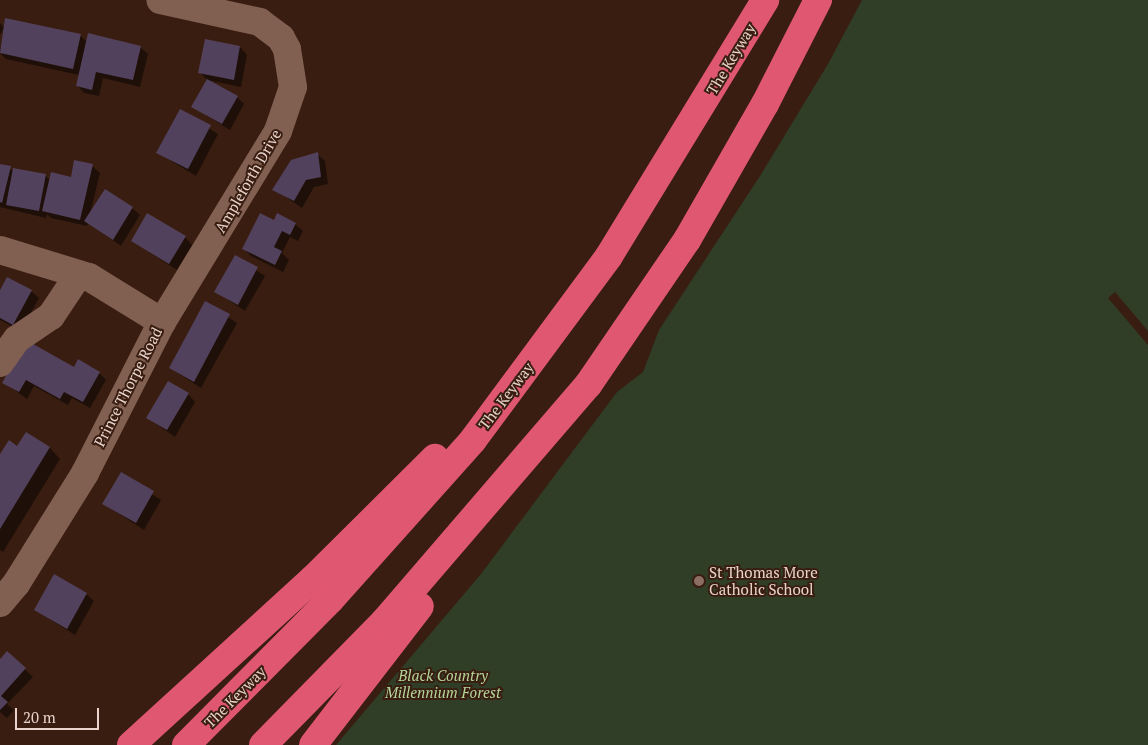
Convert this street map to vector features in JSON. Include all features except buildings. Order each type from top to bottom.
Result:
[{"type":"highway","name":"The Keyway","points":[[186,745],[285,647],[473,440],[609,256],[766,0]]},
{"type":"highway","points":[[313,745],[588,385],[687,240],[765,104],[818,0]]},
{"type":"highway","points":[[131,745],[314,579],[535,358]]},
{"type":"highway","points":[[263,745],[384,622],[553,429]]},
{"type":"street","name":"Ampleforth Drive","points":[[160,0],[260,22],[281,38],[287,49],[293,87],[278,131],[162,322]]},
{"type":"street","name":"Prince Thorpe Road","points":[[0,250],[79,274],[162,322],[85,472],[5,586]]},
{"type":"street","points":[[0,363],[17,338],[51,316],[79,274]]},
{"type":"green space","name":"Black Country Millennium Forest","points":[[862,0],[1148,0],[1148,331],[1115,292],[1108,298],[1148,345],[1148,745],[336,745],[481,574],[617,392],[643,372],[659,330],[760,176],[828,64]]},
{"type":"place","name":"St Thomas More Catholic School","points":[[699,581]]}]
